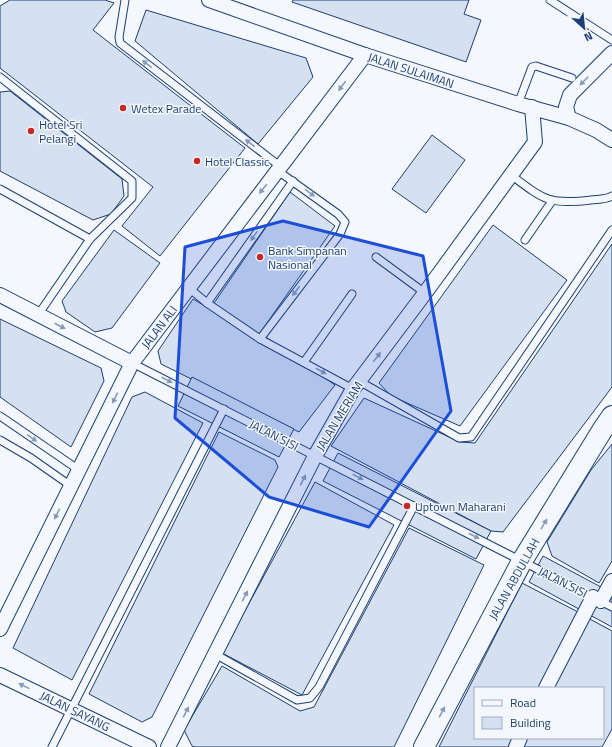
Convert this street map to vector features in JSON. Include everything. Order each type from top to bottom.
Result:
[{"type":"street","name":"JALAN SULAIMAN","points":[[209,0],[365,55],[518,104],[569,118],[596,130],[612,140]]},
{"type":"street","points":[[569,118],[566,107],[570,95],[612,53]]},
{"type":"street","name":"JALAN ALI","points":[[0,629],[132,363],[365,55]]},
{"type":"street","name":"JALAN MERIAM","points":[[168,747],[315,456],[356,385],[535,142],[532,108]]},
{"type":"street","name":"JALAN SISI","points":[[0,295],[132,363]]},
{"type":"street","name":"JALAN ABDULLAH","points":[[424,747],[522,561],[612,416]]},
{"type":"street","points":[[547,687],[602,602],[612,581]]},
{"type":"street","name":"JALAN SAYANG","points":[[0,675],[149,747]]},
{"type":"lane","points":[[125,0],[119,37],[120,43],[293,181],[338,214],[345,222],[340,234],[260,339]]},
{"type":"lane","points":[[550,0],[612,40]]},
{"type":"lane","points":[[518,104],[532,67],[536,66],[572,78]]},
{"type":"lane","points":[[0,77],[132,181],[132,198],[90,239],[38,315]]},
{"type":"lane","points":[[511,176],[534,192],[552,201],[564,203],[612,196]]},
{"type":"lane","points":[[207,303],[293,181]]},
{"type":"lane","points":[[0,189],[90,239]]},
{"type":"lane","points":[[525,240],[552,201]]},
{"type":"lane","points":[[189,288],[207,303],[260,339],[304,362],[356,385],[459,438],[471,437],[612,230]]},
{"type":"lane","points":[[376,257],[425,293]]},
{"type":"lane","points":[[304,362],[352,294]]},
{"type":"lane","name":"JALAN SISI","points":[[132,363],[602,602]]},
{"type":"lane","points":[[52,747],[224,410]]},
{"type":"lane","points":[[0,416],[79,470]]},
{"type":"lane","points":[[0,440],[31,458],[71,486]]},
{"type":"lane","points":[[215,654],[297,700],[310,698],[319,687],[414,506]]},
{"type":"highlighted area","points":[[283,221],[423,256],[451,411],[369,527],[269,497],[175,418],[185,247]]},
{"type":"building","name":"Wetex Parade","points":[[10,0],[105,0],[114,3],[93,30],[245,148],[160,256],[122,226],[153,187],[0,68],[0,6]]},
{"type":"building","points":[[293,0],[469,0],[464,14],[481,20],[466,62],[292,2]]},
{"type":"building","points":[[146,10],[306,58],[313,77],[258,144],[135,41]]},
{"type":"building","name":"Hotel Sri Pelangi","points":[[10,91],[122,179],[124,196],[111,214],[93,220],[0,171],[0,92]]},
{"type":"building","points":[[432,135],[465,160],[426,213],[392,189]]},
{"type":"building","points":[[290,192],[335,226],[260,333],[335,385],[299,432],[161,364],[158,351],[193,299],[210,309]]},
{"type":"building","points":[[493,225],[567,280],[460,426],[391,396],[379,383]]},
{"type":"building","points":[[114,230],[160,263],[112,328],[95,332],[66,312],[62,301]]},
{"type":"building","points":[[612,244],[612,387],[503,532],[491,531],[331,446],[364,398],[460,442],[475,443]]},
{"type":"building","points":[[0,319],[101,368],[104,381],[71,447],[0,397]]},
{"type":"building","points":[[192,377],[294,429],[279,457],[178,406]]},
{"type":"building","points":[[145,392],[203,423],[72,680],[13,648],[132,397]]},
{"type":"building","points":[[219,432],[275,460],[278,467],[152,717],[142,722],[89,694]]},
{"type":"building","points":[[612,444],[612,561],[599,583],[552,556],[547,542],[591,470]]},
{"type":"building","name":"Uptown Maharani","points":[[338,453],[491,531],[476,559],[323,481]]},
{"type":"building","points":[[315,482],[394,525],[302,695],[222,653]]},
{"type":"building","points":[[409,528],[484,565],[394,747],[192,746],[184,730],[222,666],[300,711],[314,707]]},
{"type":"building","points":[[543,556],[612,593],[612,627],[529,582]]},
{"type":"building","points":[[522,583],[580,613],[543,687],[474,687],[474,739],[517,739],[513,747],[439,747]]},
{"type":"building","points":[[588,618],[612,631],[612,729],[602,747],[521,747],[525,739],[604,739],[604,687],[552,687]]},
{"type":"place","name":"Wetex Parade","points":[[123,108]]},
{"type":"place","name":"Hotel Sri Pelangi","points":[[31,131]]},
{"type":"place","name":"Hotel Classic","points":[[197,161]]},
{"type":"place","name":"Bank Simpanan Nasional","points":[[260,257]]},
{"type":"place","name":"Uptown Maharani","points":[[407,506]]}]
